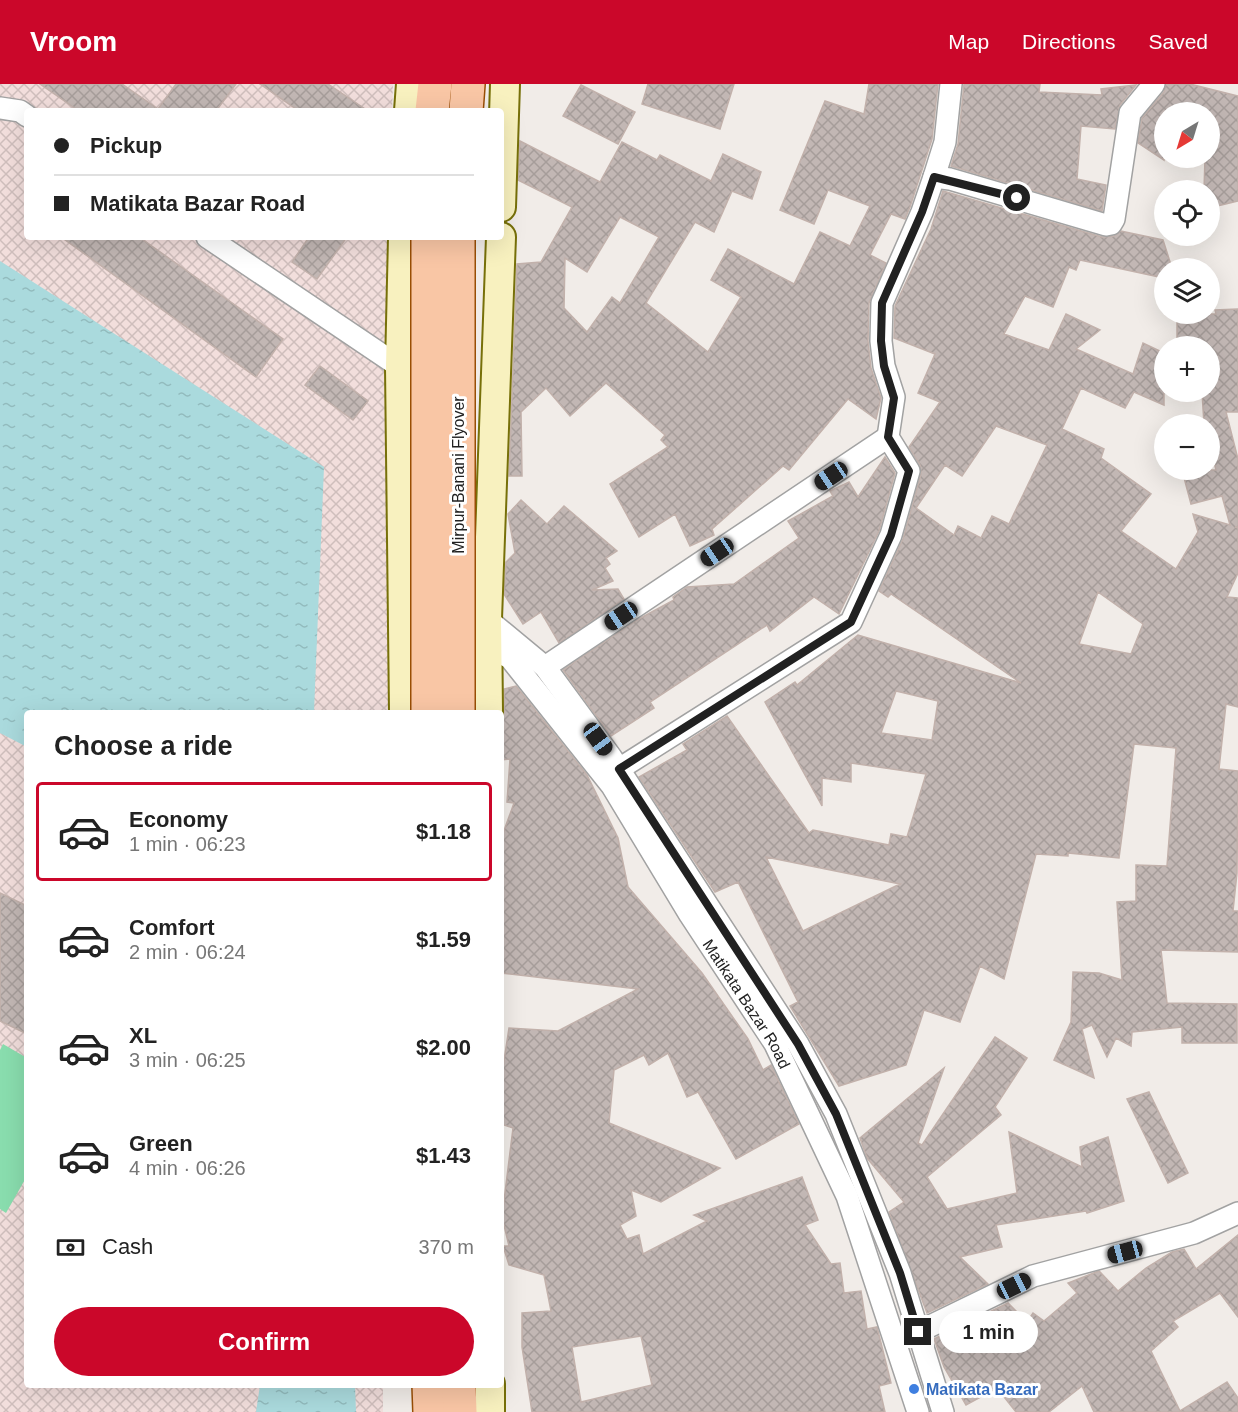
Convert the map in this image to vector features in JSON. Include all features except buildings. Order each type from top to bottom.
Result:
[{"type":"main road","points":[[409,108],[411,84]]},
{"type":"main road","points":[[432,108],[435,84]]},
{"type":"main road","points":[[466,108],[468,84]]},
{"type":"main road","points":[[504,115],[505,84]]},
{"type":"main road","points":[[403,240],[400,367],[404,710]]},
{"type":"main road","name":"Mirpur-Banani Flyover","points":[[428,240],[428,710]]},
{"type":"main road","name":"Mirpur-Banani Flyover","points":[[458,240],[458,710]]},
{"type":"main road","points":[[488,710],[487,632],[501,240]]},
{"type":"main road","points":[[413,1388],[414,1412]]},
{"type":"main road","points":[[429,1388],[430,1412]]},
{"type":"main road","points":[[459,1388],[459,1412]]},
{"type":"main road","points":[[490,1388],[490,1412]]},
{"type":"street","points":[[619,769],[851,622],[891,535],[909,471],[888,437],[894,398],[884,366],[881,341],[882,303],[922,212],[934,177],[945,142],[951,84]]},
{"type":"street","points":[[934,177],[950,179],[1106,225],[1111,224],[1114,219],[1130,113],[1154,84]]},
{"type":"street","points":[[0,108],[20,111],[24,114]]},
{"type":"street","points":[[211,240],[400,367]]},
{"type":"street","points":[[545,667],[888,437]]},
{"type":"street","name":"Matikata Bazar Road","points":[[403,591],[487,632],[545,667],[619,769],[798,1044],[836,1114],[900,1273],[943,1412]]},
{"type":"street","name":"Matikata Bazar Road","points":[[487,632],[612,786],[690,915],[775,1044],[847,1196],[918,1412]]},
{"type":"street","points":[[918,1332],[1034,1276],[1194,1233],[1238,1213]]},
{"type":"shaded area","points":[[0,84],[393,84],[392,108],[24,108],[24,240],[392,240],[388,710],[24,710],[24,1388],[383,1388],[383,1412],[0,1412]]},
{"type":"green space","points":[[3,1044],[24,1056],[24,1181],[6,1213],[0,1209],[0,1050]]},
{"type":"water","points":[[0,261],[324,467],[314,710],[24,710],[24,745],[0,733]]},
{"type":"water","points":[[260,1388],[355,1388],[356,1412],[256,1412]]},
{"type":"place","name":"Matikata Bazar","points":[[914,1389]]},
{"type":"route","points":[[918,1332],[900,1273],[836,1114],[798,1044],[619,769],[835,635],[851,622],[891,535],[909,471],[888,437],[894,398],[884,366],[880,318],[882,303],[891,278],[922,212],[934,177],[950,179],[1017,198]]}]
